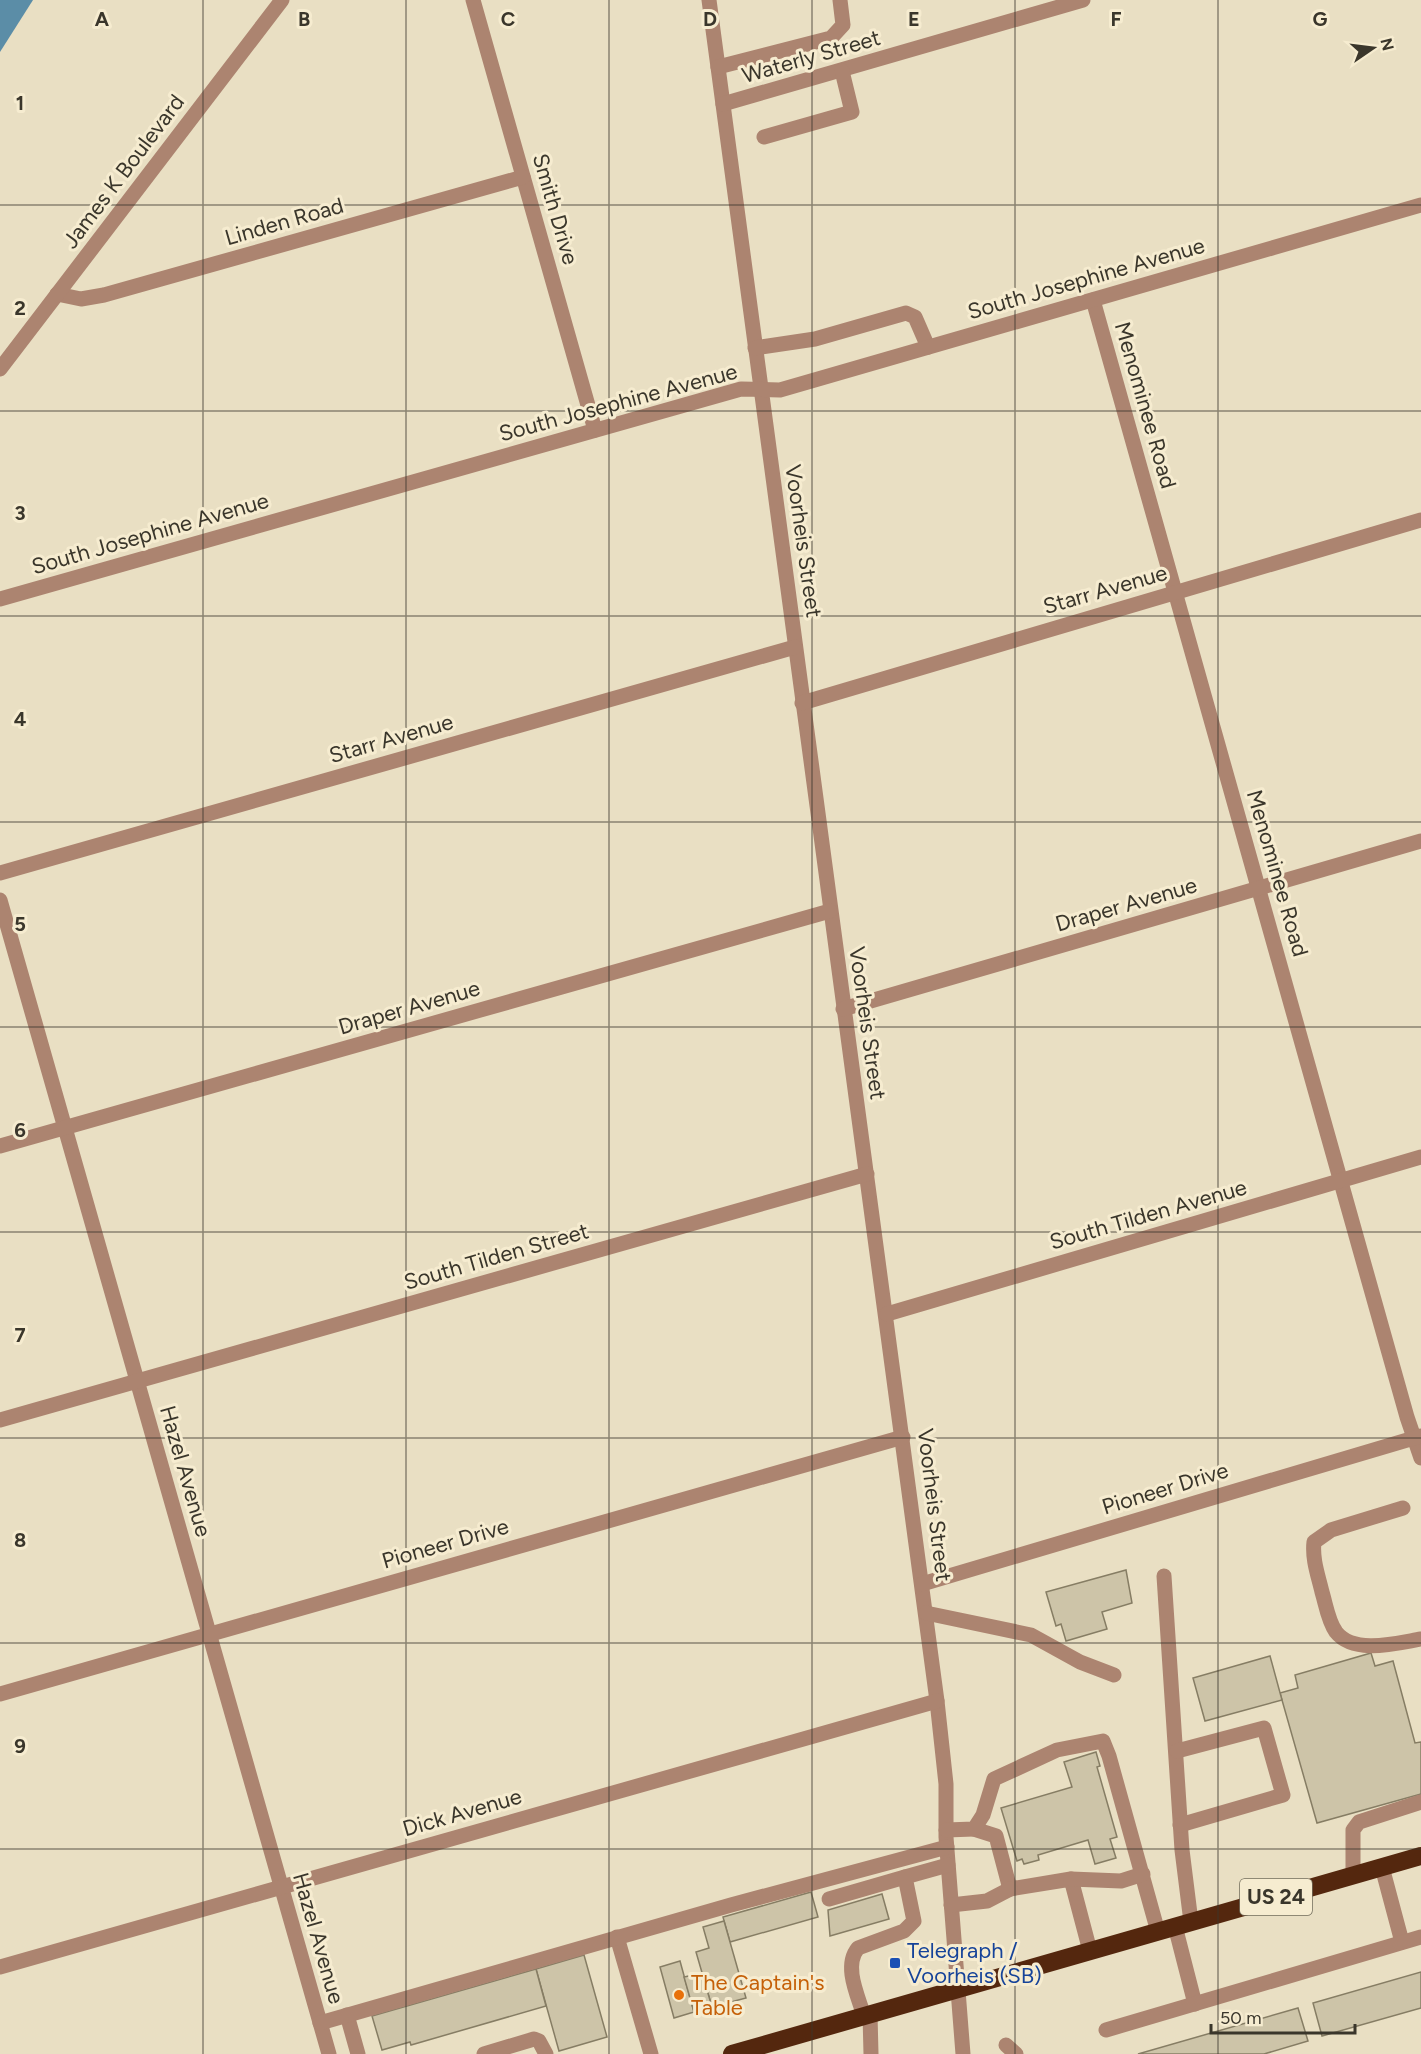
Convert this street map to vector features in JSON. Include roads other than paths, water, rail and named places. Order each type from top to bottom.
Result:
[{"type":"highway","name":"US 24","points":[[732,2054],[768,2049],[867,2015],[1421,1856]]},
{"type":"street","name":"James K Boulevard","points":[[0,369],[282,0]]},
{"type":"street","name":"Smith Drive","points":[[473,0],[595,430]]},
{"type":"street","name":"Voorheis Street","points":[[709,0],[843,1009],[887,1314],[937,1701],[946,1784],[948,1865],[963,2054]]},
{"type":"street","points":[[718,67],[831,38],[843,25],[840,0]]},
{"type":"street","name":"Waterly Street","points":[[723,104],[1083,0]]},
{"type":"street","points":[[764,136],[852,112],[842,71]]},
{"type":"street","name":"Linden Road","points":[[57,294],[81,298],[104,296],[523,177]]},
{"type":"street","name":"South Josephine Avenue","points":[[0,599],[741,389],[780,390],[1421,205]]},
{"type":"street","name":"Menominee Road","points":[[1093,300],[1342,1181],[1417,1437],[1421,1458]]},
{"type":"street","points":[[755,348],[815,339],[906,313],[915,317],[928,347]]},
{"type":"street","name":"Starr Avenue","points":[[802,703],[1421,520]]},
{"type":"street","name":"Starr Avenue","points":[[0,873],[795,646]]},
{"type":"street","name":"Draper Avenue","points":[[843,1009],[1421,841]]},
{"type":"street","name":"Hazel Avenue","points":[[0,900],[329,2054]]},
{"type":"street","name":"Draper Avenue","points":[[0,1146],[830,911]]},
{"type":"street","name":"South Tilden Avenue","points":[[887,1314],[1421,1157]]},
{"type":"street","name":"South Tilden Street","points":[[137,1381],[867,1174]]},
{"type":"street","points":[[0,1420],[137,1381]]},
{"type":"street","name":"Pioneer Drive","points":[[0,1694],[903,1437]]},
{"type":"street","name":"Pioneer Drive","points":[[922,1584],[1417,1437]]},
{"type":"street","points":[[1403,1508],[1331,1530],[1314,1542],[1312,1555],[1329,1618],[1335,1631],[1345,1640],[1359,1644],[1387,1644],[1421,1639]]},
{"type":"street","points":[[1164,1576],[1180,1825],[1175,1927]]},
{"type":"street","points":[[926,1613],[1030,1635],[1080,1662],[1114,1676]]},
{"type":"street","name":"Dick Avenue","points":[[0,1967],[937,1701]]},
{"type":"street","points":[[1176,1751],[1264,1728],[1283,1795],[1180,1825]]},
{"type":"street","points":[[974,1829],[982,1815],[994,1779],[1057,1750],[1103,1741],[1143,1874],[1175,1927],[1195,2004]]},
{"type":"street","points":[[1353,1875],[1353,1830],[1359,1822],[1421,1802]]},
{"type":"street","points":[[946,1830],[974,1829],[996,1836],[1010,1889]]},
{"type":"street","points":[[320,2022],[617,1937],[947,1847]]},
{"type":"street","points":[[829,1899],[948,1865]]},
{"type":"street","points":[[1382,1867],[1402,1942]]},
{"type":"street","points":[[951,1905],[987,1901],[1010,1889],[1071,1879],[1121,1881],[1143,1874]]},
{"type":"street","points":[[871,2054],[867,2015],[852,1974],[853,1954],[858,1948],[904,1931],[914,1921],[906,1876]]},
{"type":"street","points":[[1071,1879],[1090,1951]]},
{"type":"street","points":[[617,1937],[651,2054]]},
{"type":"street","points":[[1106,2030],[1421,1937]]},
{"type":"street","points":[[347,2015],[358,2054]]},
{"type":"street","points":[[484,2054],[534,2039],[539,2041],[546,2054]]},
{"type":"water","points":[[0,0],[33,0],[0,52]]},
{"type":"place","name":"Telegraph / Voorheis (SB)","points":[[895,1963]]},
{"type":"place","name":"The Captain's Table","points":[[679,1995]]}]
